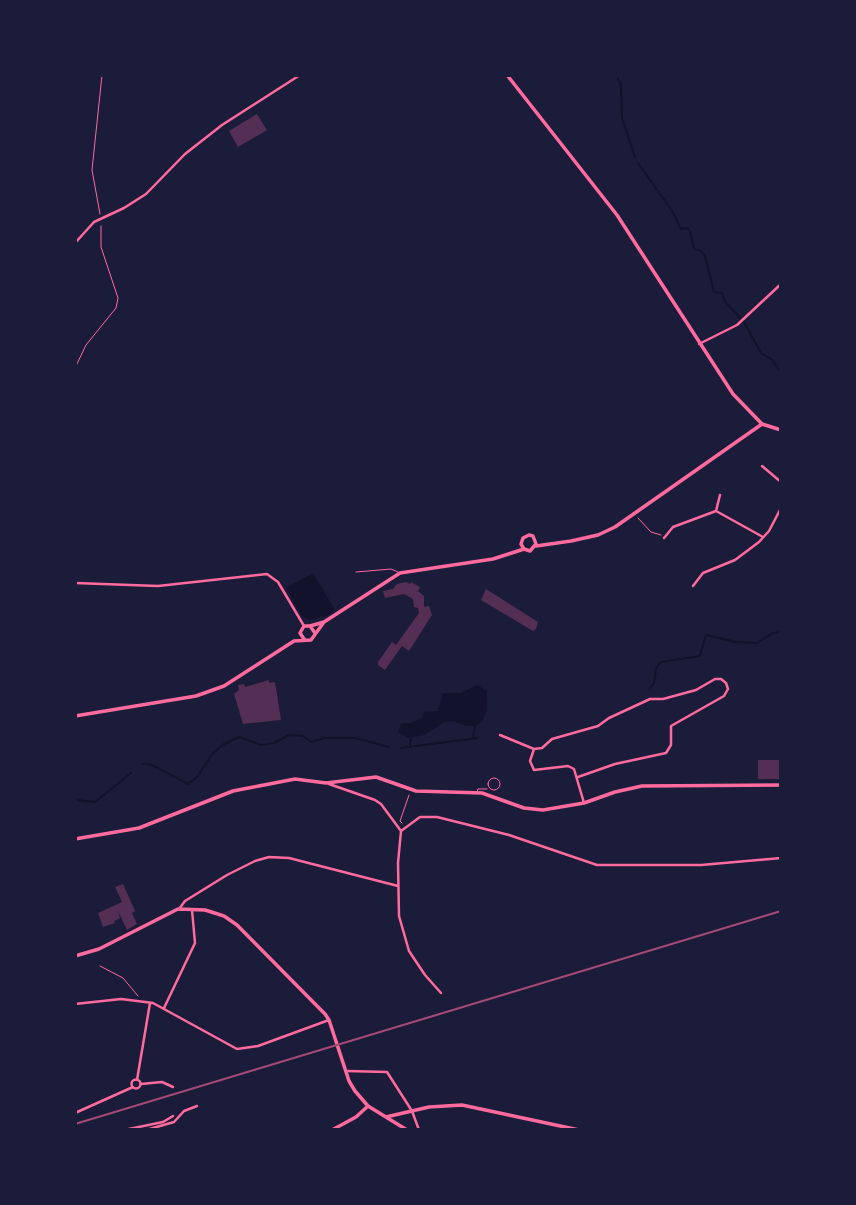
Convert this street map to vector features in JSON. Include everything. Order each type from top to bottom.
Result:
[{"type":"street","points":[[75,243],[100,219],[138,200],[186,154],[222,125],[300,75]]},
{"type":"street","points":[[507,75],[617,215],[733,394],[762,424],[781,430]]},
{"type":"street","points":[[699,344],[737,324],[781,284]]},
{"type":"street","points":[[522,547],[530,551],[536,546],[571,541],[609,530],[762,424]]},
{"type":"street","points":[[762,466],[780,481]]},
{"type":"street","points":[[780,481],[781,472]]},
{"type":"street","points":[[716,511],[720,495]]},
{"type":"street","points":[[693,586],[703,573],[735,560],[759,542],[769,531],[781,508]]},
{"type":"street","points":[[664,538],[673,527],[716,511],[763,537]]},
{"type":"street","points":[[304,626],[324,622],[400,573],[493,559],[515,552],[522,547],[523,538],[526,536],[533,536],[547,545]]},
{"type":"street","points":[[536,539],[536,546]]},
{"type":"street","points":[[75,583],[158,586],[267,574],[278,582],[304,626]]},
{"type":"street","points":[[75,716],[196,696],[223,685],[294,641],[311,640],[324,622]]},
{"type":"street","points":[[294,641],[304,626]]},
{"type":"street","points":[[310,626],[315,633]]},
{"type":"street","points":[[299,633],[304,639]]},
{"type":"street","points":[[499,735],[534,749],[542,748],[552,739],[598,726],[648,699],[663,699],[696,690],[716,678],[726,683],[728,689],[724,696],[671,726],[671,745],[666,753],[615,764],[578,777]]},
{"type":"street","points":[[534,749],[530,761],[533,769],[538,771],[570,766],[575,769],[584,803]]},
{"type":"street","points":[[326,783],[376,777],[410,790],[477,793],[531,810],[549,810],[584,803],[642,786],[781,785]]},
{"type":"street","points":[[75,839],[139,828],[233,791],[295,779],[326,783],[375,800],[401,831],[398,900],[410,951],[425,975],[441,993]]},
{"type":"street","points":[[401,831],[420,817],[433,817],[509,835],[597,865],[730,863],[781,858]]},
{"type":"street","points":[[75,956],[89,954],[108,945],[178,909],[185,901],[227,875],[269,857],[284,857],[398,886]]},
{"type":"street","points":[[178,909],[214,912],[231,920],[329,1020],[355,1091],[368,1106],[407,1130]]},
{"type":"street","points":[[164,1008],[195,943],[192,909]]},
{"type":"street","points":[[75,1004],[121,999],[150,1003],[164,1008],[237,1049],[258,1046],[329,1020]]},
{"type":"street","points":[[137,1080],[150,1003]]},
{"type":"street","points":[[345,1069],[387,1072],[412,1111],[419,1130]]},
{"type":"street","points":[[137,1080],[141,1084]]},
{"type":"street","points":[[133,1087],[132,1082],[137,1080]]},
{"type":"street","points":[[75,1113],[133,1087],[138,1088],[141,1084],[162,1082],[173,1087]]},
{"type":"street","points":[[386,1117],[451,1104],[579,1130]]},
{"type":"street","points":[[146,1130],[174,1122],[184,1111],[197,1106]]},
{"type":"street","points":[[332,1130],[356,1117],[368,1106]]},
{"type":"street","points":[[124,1130],[163,1122],[173,1116]]},
{"type":"lane","points":[[356,572],[391,569],[400,573]]},
{"type":"lane","points":[[477,793],[478,789],[489,787]]},
{"type":"path","points":[[75,368],[86,345],[116,308],[118,298],[101,247],[100,219],[92,170],[102,75]]},
{"type":"path","points":[[634,514],[651,532],[664,538]]},
{"type":"path","points":[[401,824],[410,790]]},
{"type":"path","points":[[100,965],[123,978],[139,1000]]},
{"type":"shaded area","points":[[313,573],[335,610],[327,616],[309,620],[301,615],[286,588]]},
{"type":"shaded area","points":[[477,685],[487,691],[487,710],[482,722],[475,726],[466,726],[454,721],[444,722],[424,735],[409,738],[398,732],[401,723],[411,723],[422,718],[424,712],[438,711],[443,693],[461,693]]},
{"type":"building","points":[[257,114],[267,130],[238,147],[229,131]]},
{"type":"building","points":[[406,582],[420,587],[418,591],[424,596],[424,607],[429,606],[432,615],[409,651],[402,646],[385,670],[378,662],[392,642],[396,645],[419,613],[418,608],[414,607],[413,599],[404,594],[385,598],[383,591]]},
{"type":"building","points":[[486,589],[538,622],[536,629],[533,631],[481,600]]},
{"type":"building","points":[[269,680],[269,683],[275,682],[281,720],[243,724],[234,694],[239,690],[238,685],[244,684],[245,687]]},
{"type":"building","points":[[758,760],[781,760],[781,779],[758,779]]},
{"type":"building","points":[[123,884],[135,911],[132,913],[137,924],[127,930],[118,911],[120,918],[103,927],[98,913],[122,902],[115,887]]},
{"type":"waterway","points":[[616,75],[621,85],[622,118],[635,157]]},
{"type":"waterway","points":[[638,163],[672,211],[681,229],[687,228],[690,231],[694,249],[705,256],[714,292],[722,293],[724,300],[740,318]]},
{"type":"waterway","points":[[744,322],[761,353],[771,359],[781,371]]},
{"type":"waterway","points":[[650,688],[654,683],[656,668],[661,662],[700,656],[706,635],[736,642],[757,643],[773,633],[781,632]]},
{"type":"waterway","points":[[473,738],[475,726]]},
{"type":"waterway","points":[[142,764],[150,764],[188,784],[197,777],[213,753],[239,737],[261,745],[274,743],[289,735],[303,736],[311,742],[324,738],[356,738],[389,747]]},
{"type":"waterway","points":[[410,745],[411,738]]},
{"type":"waterway","points":[[401,748],[477,738]]},
{"type":"waterway","points":[[75,800],[95,802],[131,773]]},
{"type":"railway","points":[[75,1124],[781,911]]}]
